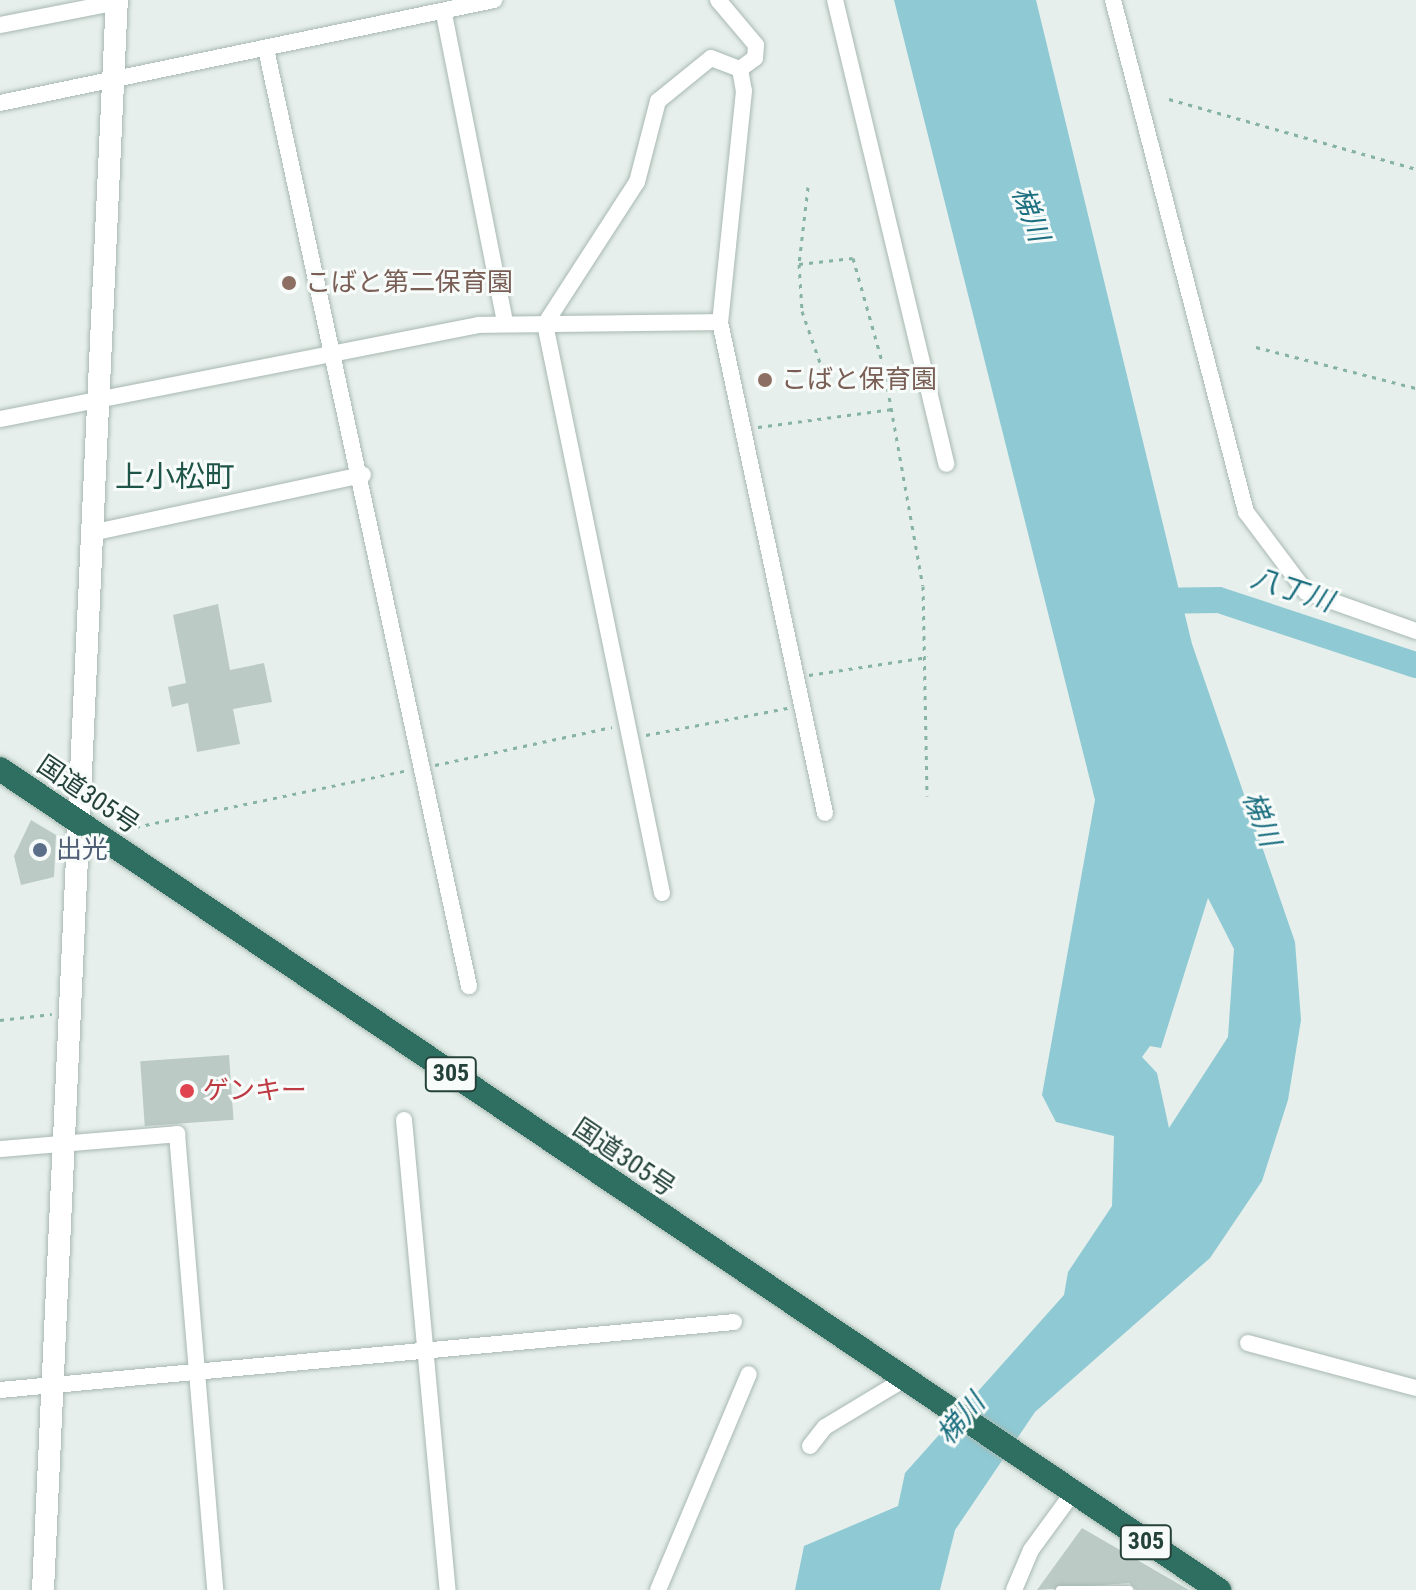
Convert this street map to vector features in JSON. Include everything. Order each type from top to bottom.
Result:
[{"type":"highway","name":"国道305号","points":[[0,769],[1219,1590]]},
{"type":"street","points":[[0,103],[444,14],[494,0]]},
{"type":"street","points":[[662,893],[545,324],[637,182],[658,101],[702,61],[740,69],[755,58],[756,45],[718,0]]},
{"type":"street","points":[[835,0],[946,464]]},
{"type":"street","points":[[1113,0],[1246,512],[1306,592],[1416,631]]},
{"type":"street","points":[[0,25],[117,1],[119,78],[43,1590]]},
{"type":"street","points":[[444,14],[505,322]]},
{"type":"street","points":[[266,49],[363,475],[469,986]]},
{"type":"street","points":[[740,69],[744,119],[720,322],[825,813]]},
{"type":"street","points":[[0,419],[336,352],[505,322],[720,322]]},
{"type":"street","points":[[96,532],[363,475]]},
{"type":"street","points":[[404,1120],[448,1590]]},
{"type":"street","points":[[0,1149],[177,1134],[215,1590]]},
{"type":"street","points":[[0,1390],[195,1375],[734,1322]]},
{"type":"street","points":[[1248,1343],[1416,1388]]},
{"type":"street","points":[[658,1590],[749,1374]]},
{"type":"street","points":[[810,1446],[825,1427],[908,1383]]},
{"type":"street","points":[[1014,1590],[1031,1550],[1068,1491]]},
{"type":"lane","points":[[1060,1590],[1129,1590]]},
{"type":"path","points":[[1169,99],[1416,169]]},
{"type":"path","points":[[808,187],[799,264],[802,311],[823,371]]},
{"type":"path","points":[[799,264],[853,258],[893,409],[915,510],[928,657],[927,796]]},
{"type":"path","points":[[1256,347],[1416,388]]},
{"type":"path","points":[[742,429],[893,409]]},
{"type":"path","points":[[795,677],[928,657]]},
{"type":"path","points":[[102,839],[423,767],[801,705]]},
{"type":"path","points":[[0,1020],[74,1012]]},
{"type":"water","name":"梯川","points":[[894,0],[1036,0],[1192,644],[1295,942],[1301,1020],[1288,1100],[1262,1181],[1210,1258],[1035,1412],[955,1530],[940,1590],[795,1590],[804,1546],[898,1506],[905,1473],[1064,1295],[1068,1272],[1112,1206],[1114,1136],[1056,1122],[1042,1095],[1095,800]],"holes":[[[1208,898],[1234,949],[1228,1037],[1169,1128],[1157,1073],[1142,1057],[1150,1046],[1161,1048]]]},
{"type":"building","points":[[218,604],[230,670],[264,663],[272,702],[233,709],[240,744],[197,752],[188,703],[172,707],[168,687],[186,683],[173,615]]},
{"type":"building","points":[[31,820],[56,835],[54,877],[21,885],[14,856]]},
{"type":"building","name":"ゲンキー","points":[[229,1055],[234,1120],[145,1126],[140,1061]]},
{"type":"building","points":[[1082,1528],[1189,1590],[1136,1590],[1129,1583],[1037,1590]]},
{"type":"waterway","name":"八丁川","points":[[1148,601],[1219,600],[1416,665]]},
{"type":"place","name":"こばと第二保育園","points":[[289,283]]},
{"type":"place","name":"こばと保育園","points":[[765,380]]},
{"type":"place","name":"出光","points":[[40,850]]},
{"type":"place","name":"ゲンキー","points":[[187,1091]]},
{"type":"district","name":"上小松町","points":[[175,477]]}]
